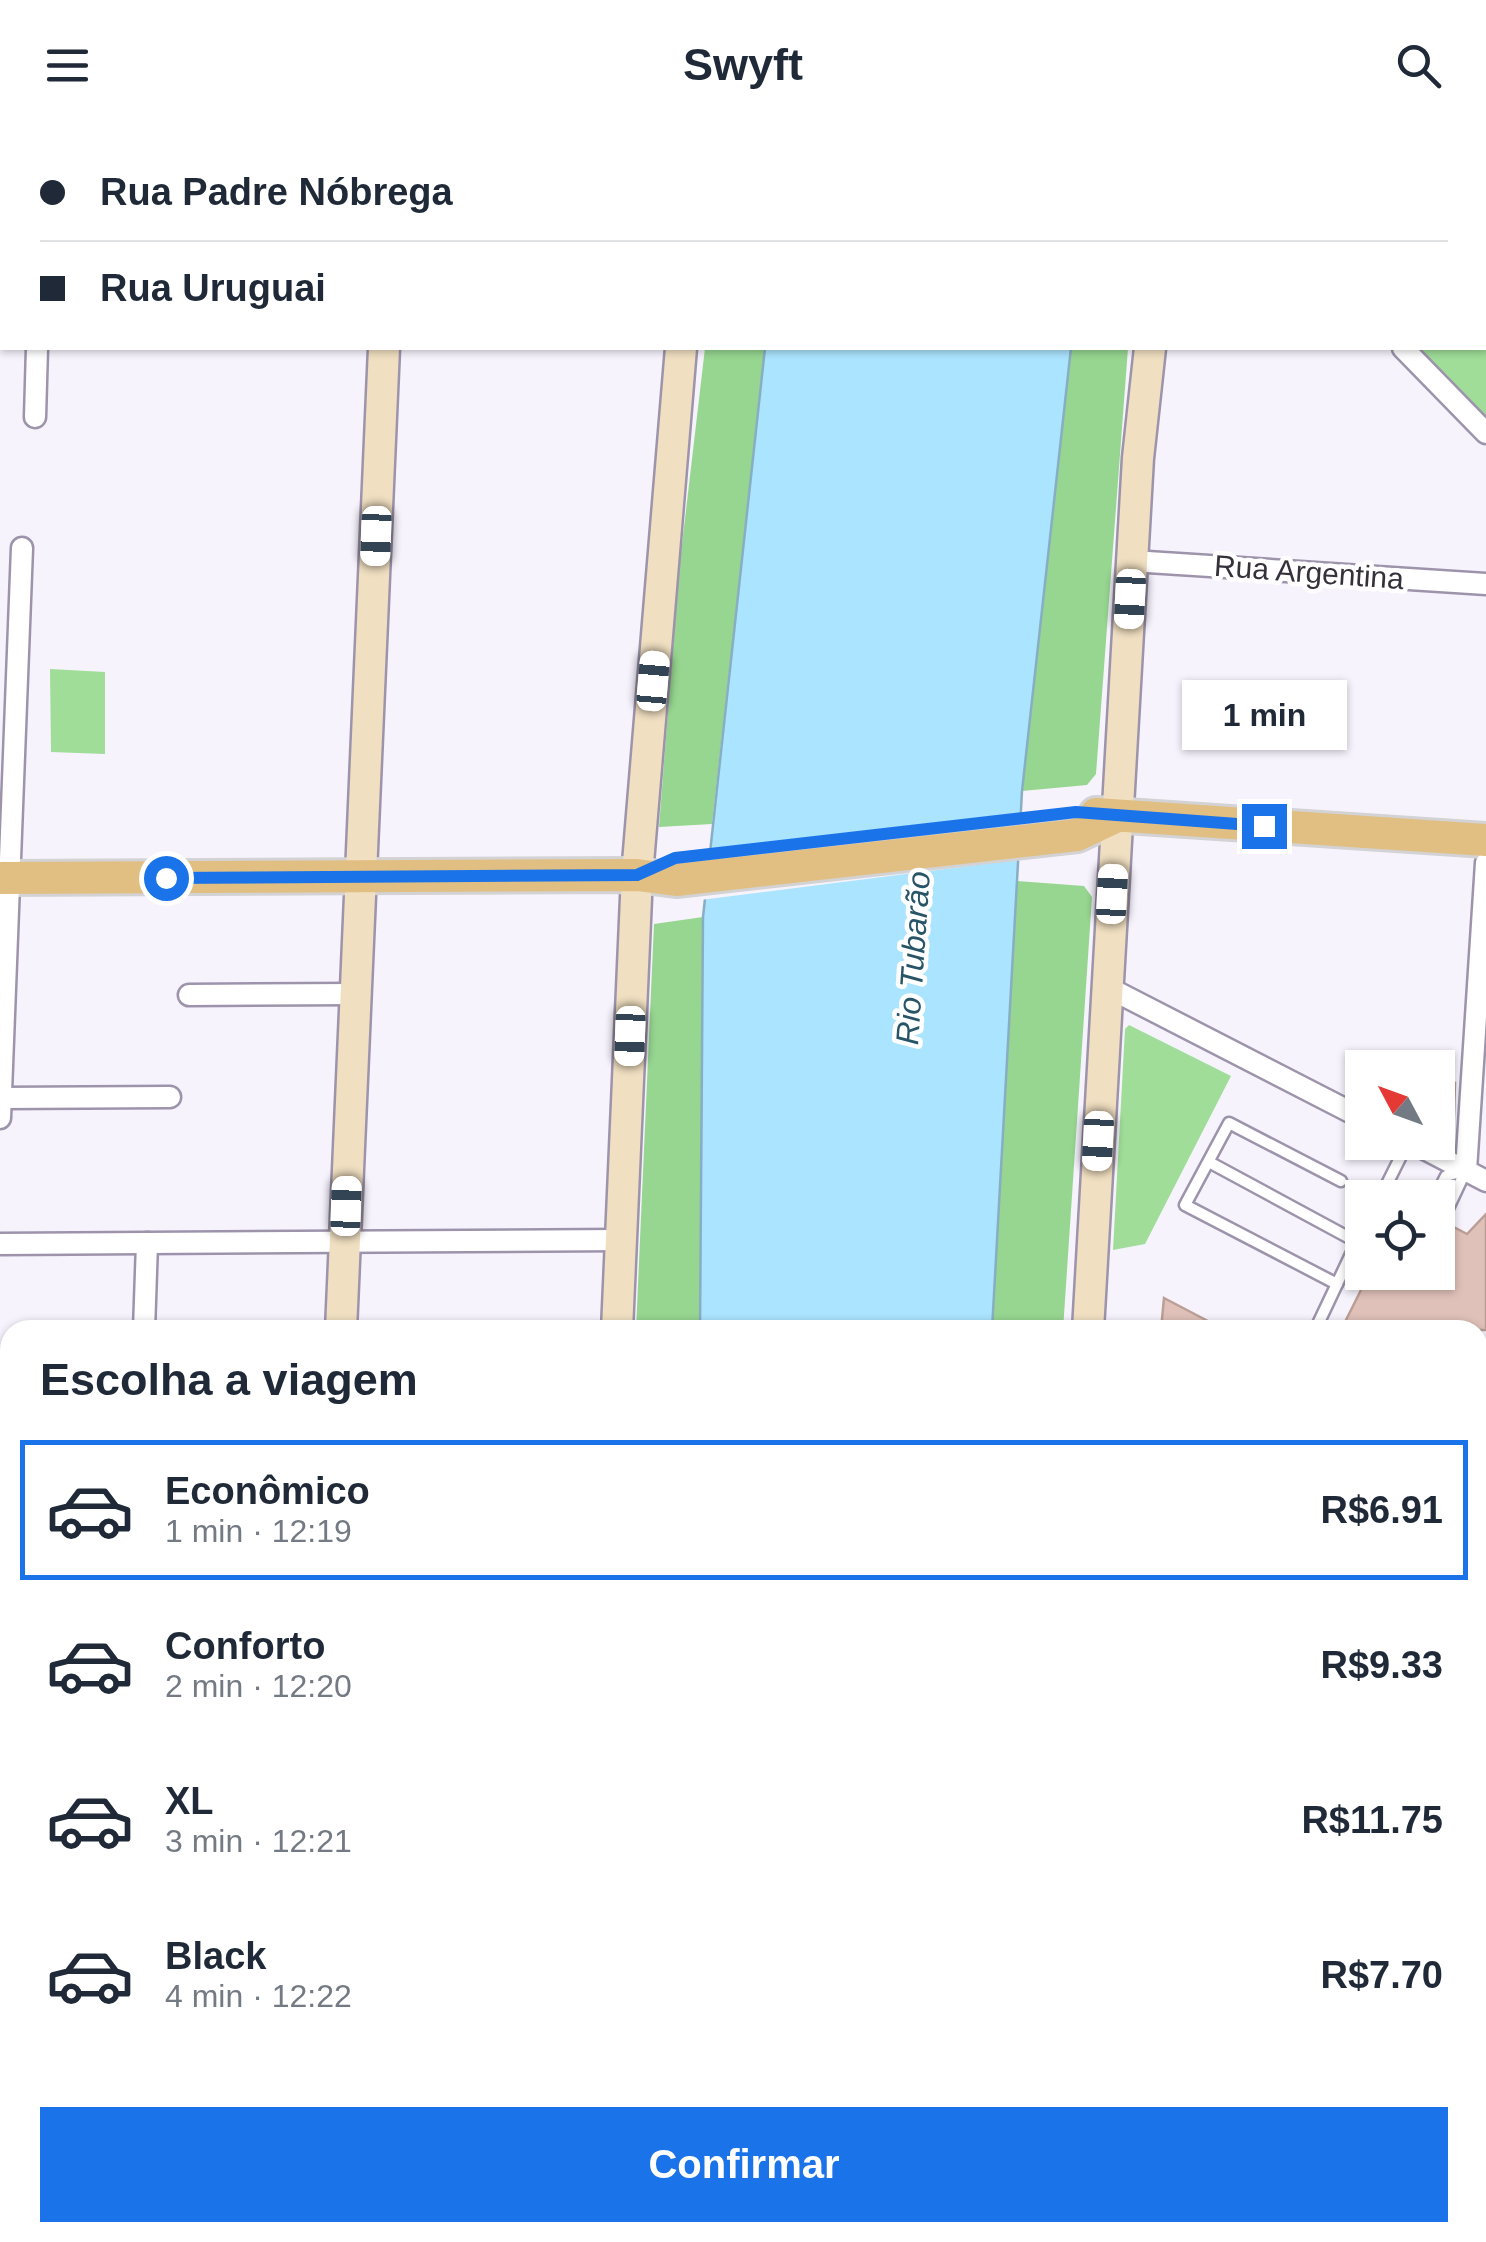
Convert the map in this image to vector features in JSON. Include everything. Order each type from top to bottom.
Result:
[{"type":"main road","points":[[341,1320],[384,350]]},
{"type":"main road","points":[[617,1320],[637,875],[681,350]]},
{"type":"main road","points":[[1089,1320],[1132,561],[1150,350]]},
{"type":"main road","points":[[5,878],[637,875],[1117,816],[1486,840]]},
{"type":"street","points":[[35,417],[38,350]]},
{"type":"street","points":[[1405,350],[1486,433]]},
{"type":"street","points":[[0,1118],[5,878],[22,548]]},
{"type":"street","name":"Rua Argentina","points":[[1132,561],[1486,584]]},
{"type":"street","points":[[1466,1170],[1480,1053],[1486,863]]},
{"type":"street","points":[[1108,987],[1345,1109]]},
{"type":"street","points":[[189,995],[356,994]]},
{"type":"street","points":[[1,1098],[170,1097]]},
{"type":"street","points":[[1446,1160],[1486,1181]]},
{"type":"street","points":[[0,1244],[621,1240]]},
{"type":"street","points":[[144,1320],[147,1243]]},
{"type":"lane","points":[[1337,1284],[1184,1205],[1229,1122],[1341,1181]]},
{"type":"lane","points":[[1209,1162],[1345,1230]]},
{"type":"lane","points":[[1444,1180],[1466,1170]]},
{"type":"lane","points":[[1455,1193],[1466,1170]]},
{"type":"lane","points":[[1320,1320],[1345,1268]]},
{"type":"green space","points":[[705,350],[765,350],[712,824],[659,827],[679,570]]},
{"type":"green space","points":[[1071,350],[1128,350],[1096,774],[1087,785],[1022,791]]},
{"type":"green space","points":[[1414,350],[1486,350],[1486,425]]},
{"type":"green space","points":[[50,669],[105,672],[105,754],[51,752]]},
{"type":"green space","points":[[1017,881],[1084,886],[1092,897],[1064,1320],[993,1320]]},
{"type":"green space","points":[[703,917],[700,1320],[636,1320],[654,924]]},
{"type":"green space","points":[[1129,1025],[1231,1076],[1145,1244],[1113,1250],[1125,1029]]},
{"type":"water","name":"Rio Tubarão","points":[[765,350],[1071,350],[1022,791],[993,1320],[700,1320],[703,917]]},
{"type":"pier","points":[[1026,812],[1023,859],[700,900],[705,849]]},
{"type":"building","points":[[1486,1214],[1486,1320],[1346,1320],[1361,1290],[1455,1290],[1455,1228],[1467,1234]]},
{"type":"building","points":[[1164,1298],[1206,1320],[1162,1320]]},
{"type":"route","points":[[166,878],[637,875],[675,858],[1076,812],[1264,826]]}]
